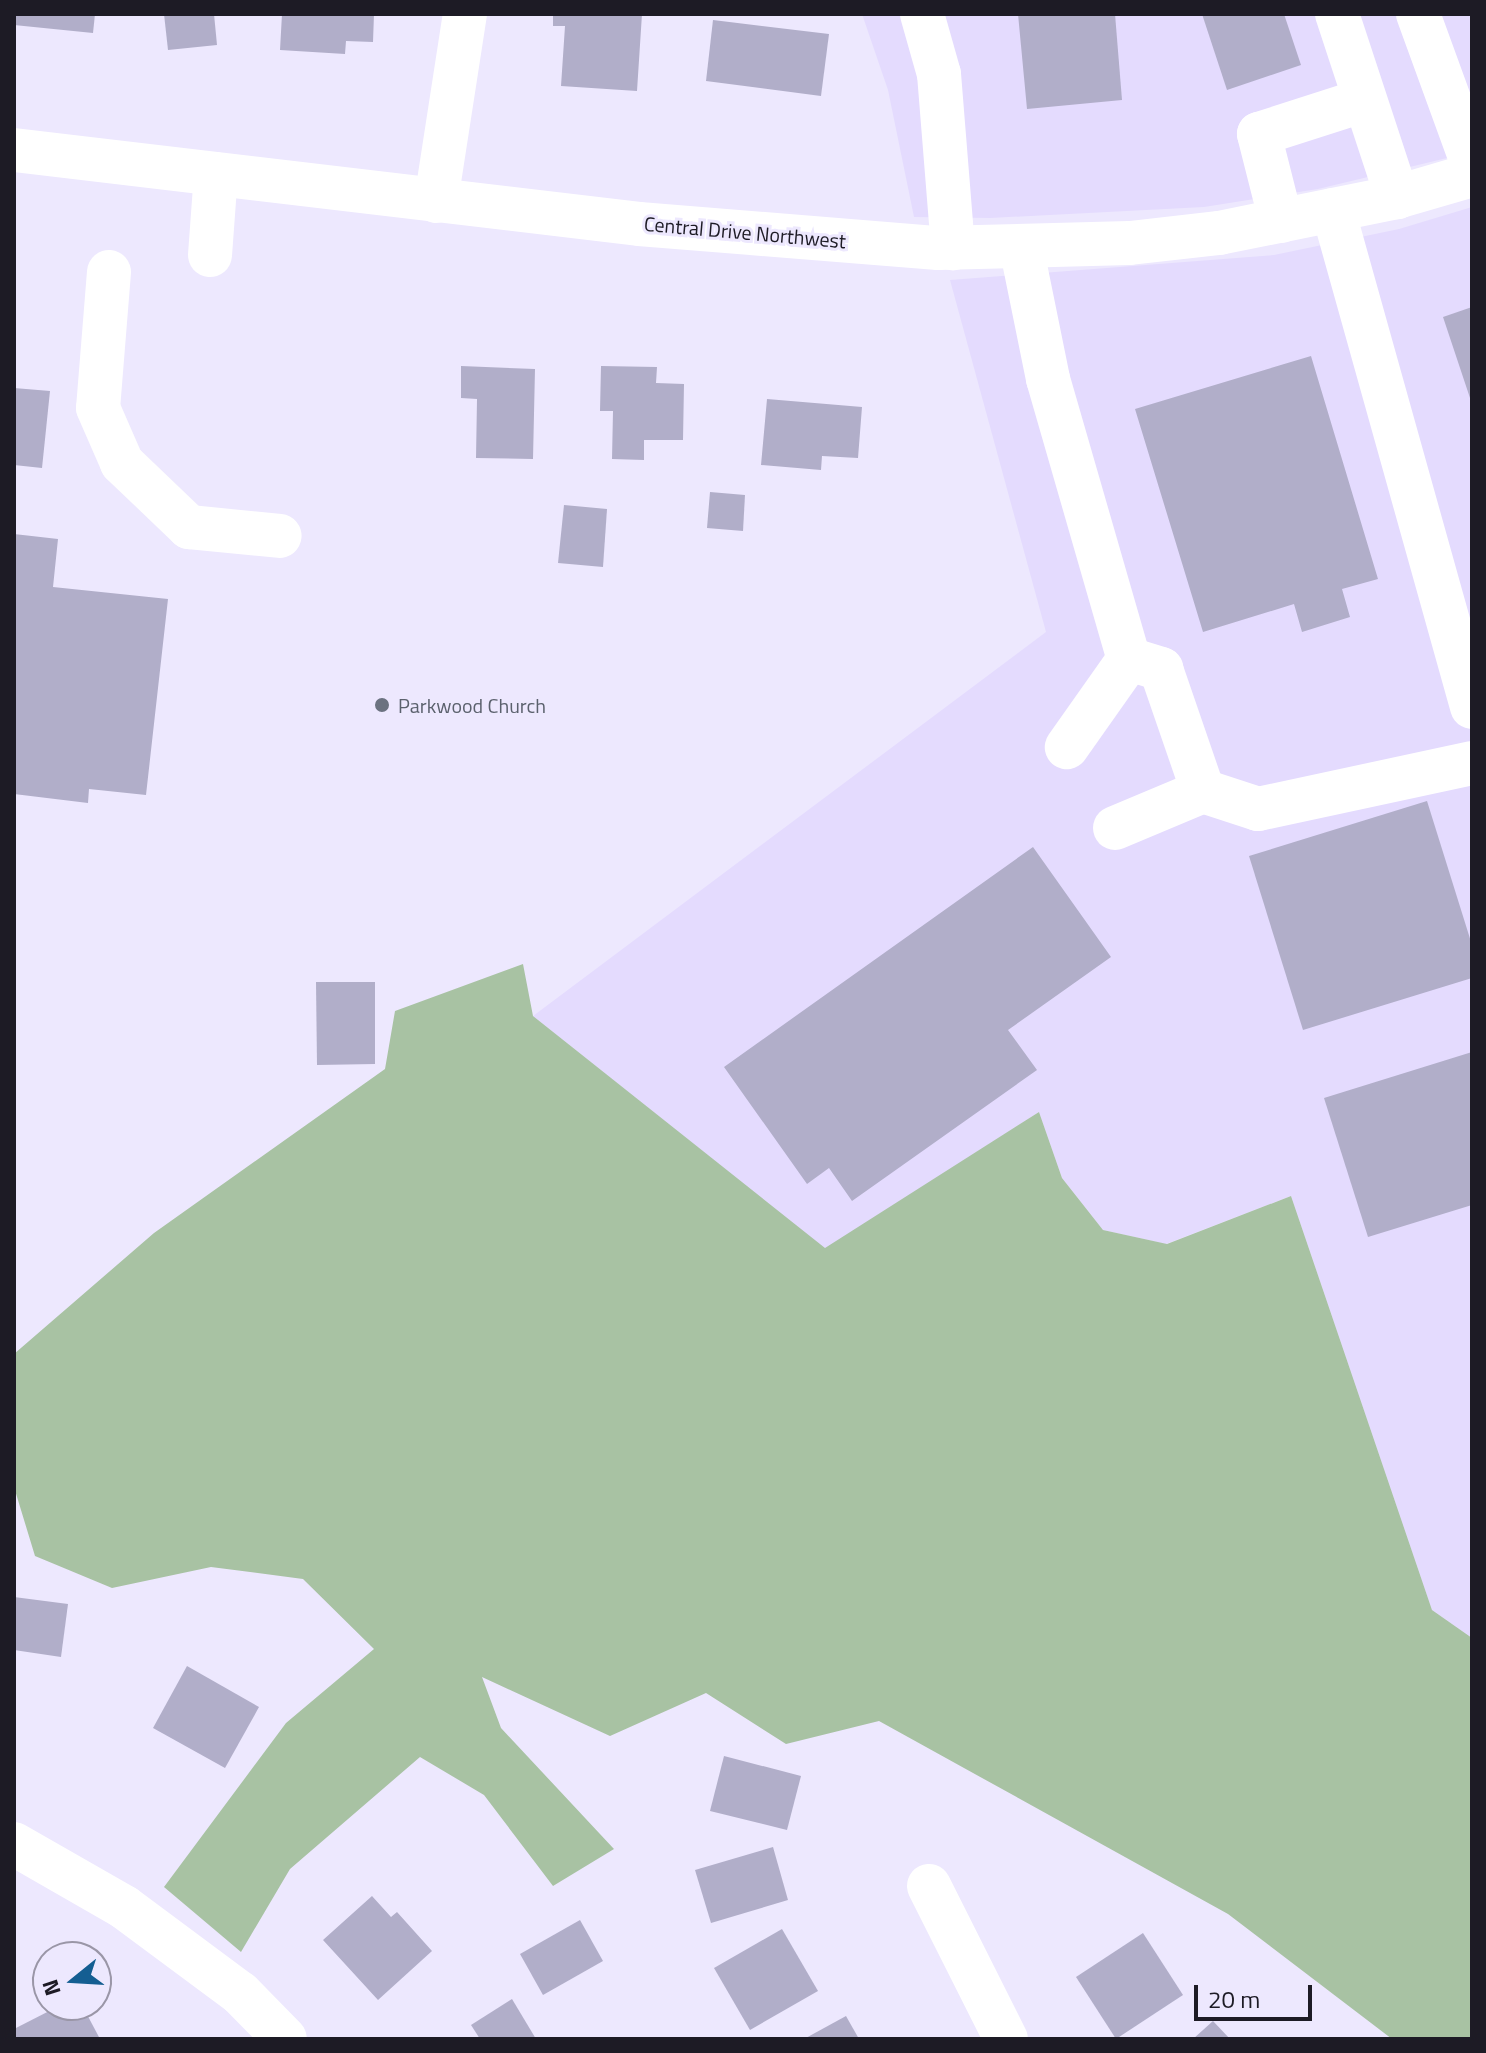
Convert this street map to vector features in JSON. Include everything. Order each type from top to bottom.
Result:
[{"type":"street","points":[[436,201],[465,14]]},
{"type":"street","points":[[922,14],[939,74],[953,248]]},
{"type":"street","points":[[1337,14],[1397,197]]},
{"type":"street","points":[[1418,14],[1472,162]]},
{"type":"street","points":[[1281,221],[1259,134],[1365,100]]},
{"type":"street","name":"Central Drive Northwest","points":[[14,150],[639,224],[953,248],[1130,243],[1281,221],[1397,197],[1472,175]]},
{"type":"street","points":[[210,255],[216,174]]},
{"type":"street","points":[[1333,210],[1472,707]]},
{"type":"street","points":[[1021,246],[1048,379],[1129,659]]},
{"type":"street","points":[[109,272],[98,408],[122,463],[189,527],[280,536]]},
{"type":"street","points":[[1067,747],[1129,659]]},
{"type":"street","points":[[1129,659],[1161,669],[1203,791]]},
{"type":"street","points":[[1115,828],[1203,791],[1258,809],[1472,763]]},
{"type":"street","points":[[14,1844],[124,1907],[240,1993],[285,2039]]},
{"type":"street","points":[[929,1886],[1006,2039]]},
{"type":"shaded area","points":[[862,14],[1472,14],[1472,152],[1318,189],[1204,207],[990,218],[914,217],[888,90]]},
{"type":"shaded area","points":[[1472,207],[1472,1638],[1432,1610],[1291,1196],[1166,1244],[1103,1230],[1062,1178],[1039,1112],[825,1249],[533,1016],[1046,632],[950,280],[1274,255],[1399,229]]},
{"type":"green space","points":[[523,964],[533,1016],[825,1248],[1039,1112],[1062,1178],[1103,1230],[1167,1244],[1291,1196],[1432,1610],[1472,1638],[1472,2039],[1392,2039],[1228,1914],[879,1721],[786,1744],[706,1693],[610,1736],[482,1677],[501,1728],[614,1849],[553,1886],[484,1795],[420,1757],[290,1869],[241,1952],[164,1887],[286,1723],[374,1649],[303,1579],[211,1567],[112,1588],[35,1556],[14,1487],[14,1354],[154,1233],[385,1069],[395,1011]]},
{"type":"building","points":[[14,14],[95,14],[93,33],[14,25]]},
{"type":"building","points":[[164,14],[214,14],[217,45],[168,50]]},
{"type":"building","points":[[282,14],[374,14],[373,42],[346,41],[345,54],[280,50]]},
{"type":"building","points":[[553,14],[642,14],[637,91],[561,86],[565,26],[553,26]]},
{"type":"building","points":[[1018,14],[1115,14],[1122,100],[1027,109]]},
{"type":"building","points":[[1202,14],[1284,14],[1301,65],[1227,90]]},
{"type":"building","points":[[713,20],[829,34],[821,96],[706,81]]},
{"type":"building","points":[[1472,307],[1472,401],[1471,401],[1443,317]]},
{"type":"building","points":[[1311,356],[1378,579],[1342,589],[1350,617],[1302,632],[1294,604],[1203,632],[1135,409]]},
{"type":"building","points":[[461,366],[535,369],[533,459],[476,458],[477,399],[461,398]]},
{"type":"building","points":[[601,366],[657,367],[656,383],[684,384],[683,440],[644,440],[644,460],[612,459],[613,411],[600,411]]},
{"type":"building","points":[[14,388],[50,391],[42,468],[14,465]]},
{"type":"building","points":[[767,399],[862,407],[858,458],[822,456],[821,470],[761,465]]},
{"type":"building","points":[[710,492],[745,495],[743,531],[707,528]]},
{"type":"building","points":[[564,505],[607,509],[603,567],[558,563]]},
{"type":"building","points":[[14,534],[58,539],[53,587],[168,599],[146,795],[89,789],[88,803],[14,794]]},
{"type":"building","points":[[1427,801],[1472,945],[1472,978],[1303,1030],[1249,856]]},
{"type":"building","points":[[1033,847],[1111,957],[1008,1030],[1037,1070],[852,1201],[829,1168],[807,1184],[724,1067]]},
{"type":"building","points":[[316,982],[375,982],[375,1064],[317,1065]]},
{"type":"building","points":[[1472,1052],[1472,1205],[1368,1237],[1324,1098]]},
{"type":"building","points":[[14,1597],[68,1604],[61,1657],[14,1650]]},
{"type":"building","points":[[187,1666],[259,1707],[225,1768],[153,1728]]},
{"type":"building","points":[[724,1756],[801,1776],[787,1830],[710,1811]]},
{"type":"building","points":[[773,1847],[788,1900],[711,1923],[695,1870]]},
{"type":"building","points":[[372,1896],[391,1917],[397,1912],[432,1951],[378,2000],[323,1940]]},
{"type":"building","points":[[580,1920],[603,1961],[543,1995],[520,1954]]},
{"type":"building","points":[[782,1929],[818,1991],[750,2030],[714,1968]]},
{"type":"building","points":[[1143,1933],[1183,1995],[1116,2039],[1076,1977]]},
{"type":"building","points":[[512,1999],[536,2039],[480,2039],[471,2025]]},
{"type":"building","points":[[846,2016],[859,2039],[804,2039]]},
{"type":"building","points":[[32,2020],[90,2021],[100,2039],[14,2039],[14,2029]]},
{"type":"building","points":[[1213,2021],[1230,2039],[1193,2039]]},
{"type":"place","name":"Parkwood Church","points":[[382,705]]}]
